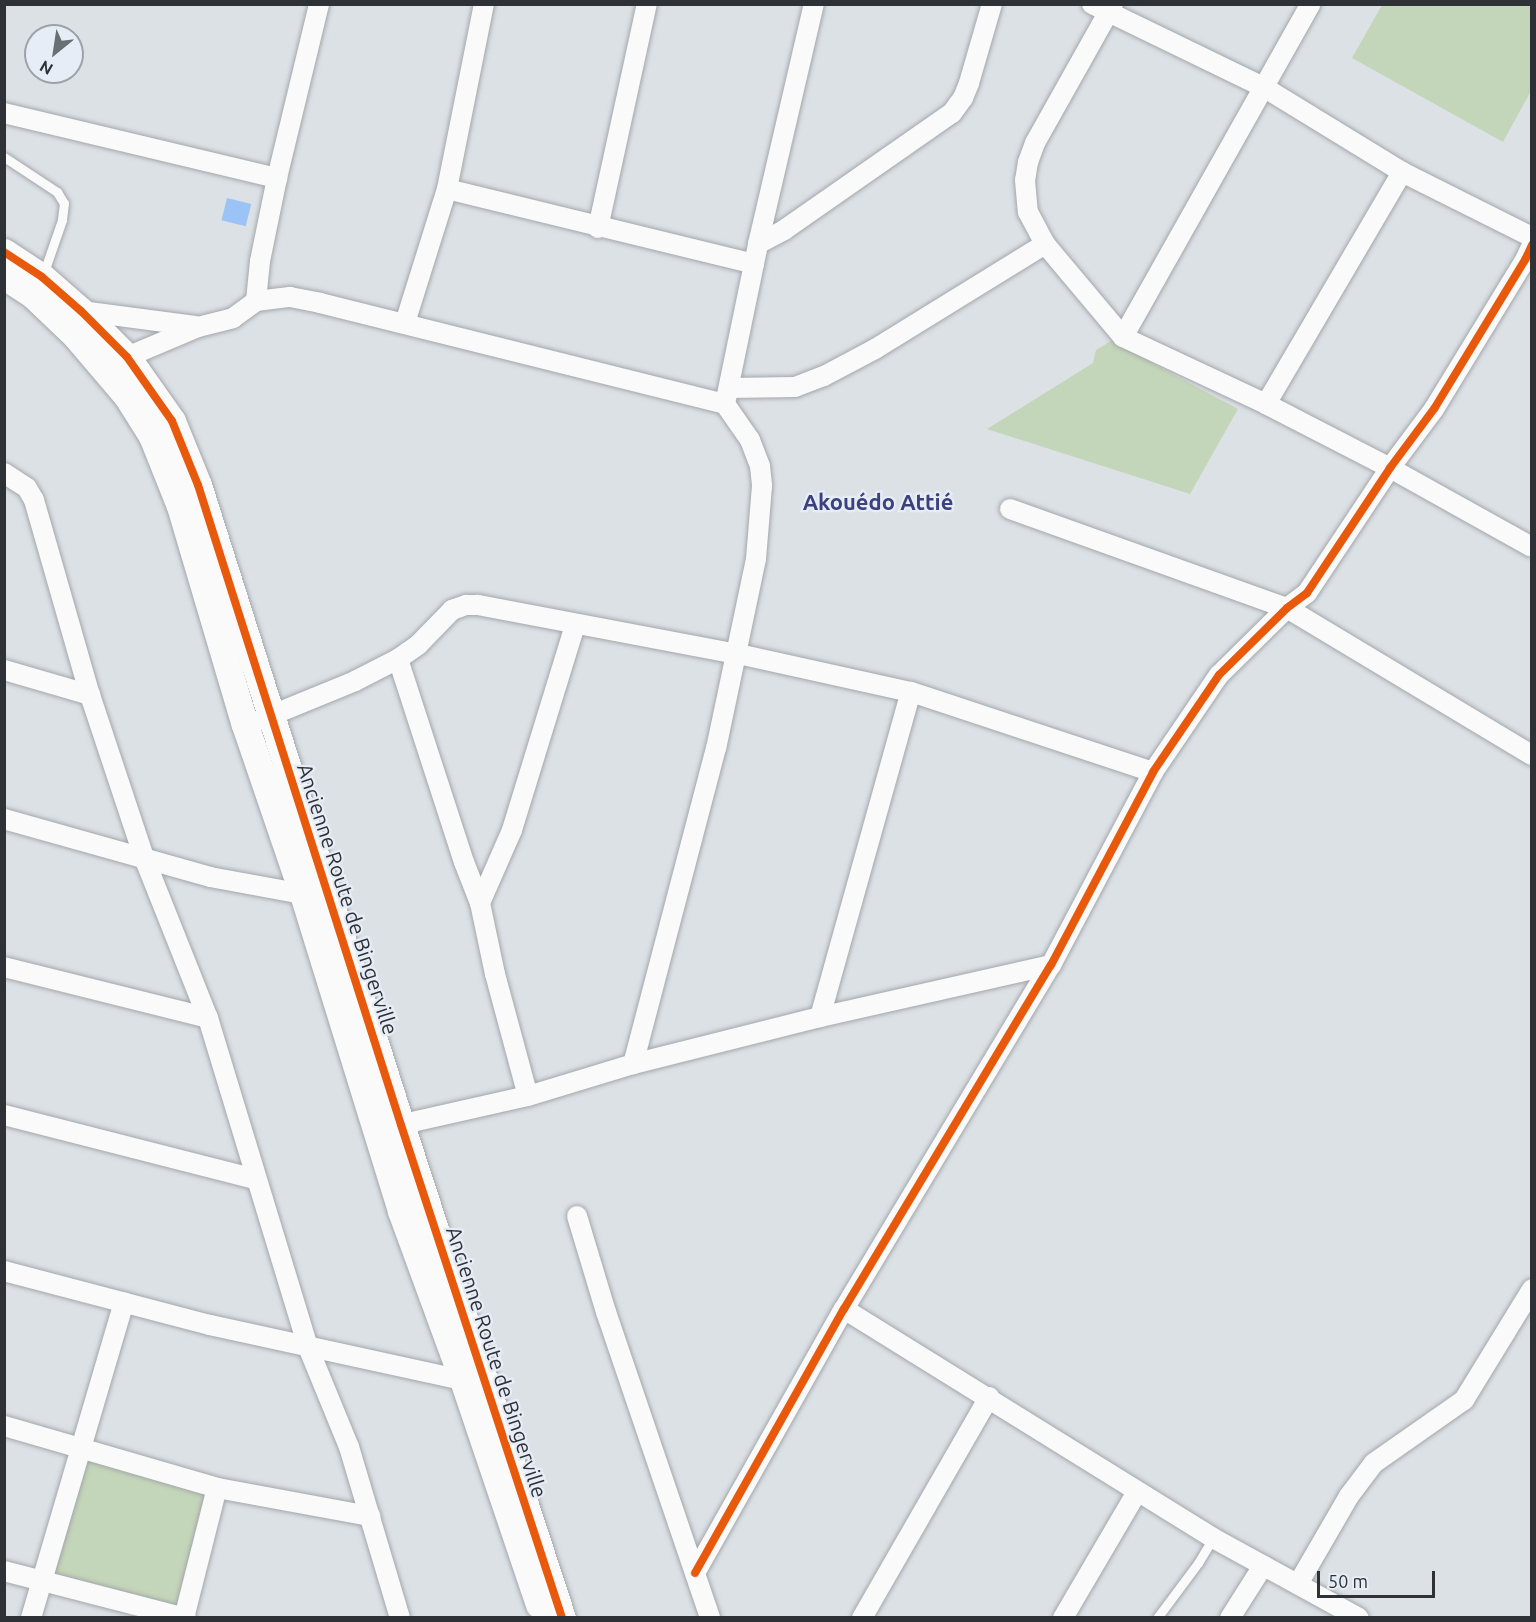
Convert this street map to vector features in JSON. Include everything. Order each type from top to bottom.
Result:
[{"type":"street","points":[[256,301],[260,261],[277,178],[319,4]]},
{"type":"street","points":[[405,323],[447,189],[484,4]]},
{"type":"street","points":[[598,228],[647,4]]},
{"type":"street","points":[[633,1064],[716,748],[738,654],[756,559],[762,486],[760,466],[750,440],[727,396],[756,254],[813,4]]},
{"type":"street","points":[[447,189],[598,228],[756,254],[784,230],[952,113],[963,98],[969,82],[992,4]]},
{"type":"street","points":[[1123,337],[1311,4]]},
{"type":"street","points":[[1532,237],[1402,172],[1265,88],[1104,8],[1035,143],[1028,162],[1025,180],[1028,212],[1045,244],[1123,337],[1266,404],[1390,468],[1532,547]]},
{"type":"street","points":[[4,113],[277,178]]},
{"type":"street","points":[[1266,404],[1402,172]]},
{"type":"street","points":[[127,357],[198,327],[233,318],[256,301],[290,297],[727,396],[795,387],[824,376],[875,349],[1045,244]]},
{"type":"street","points":[[695,1573],[844,1310],[1051,965],[1153,772],[1219,675],[1287,608],[1307,593],[1390,468],[1434,409],[1526,260],[1532,245]]},
{"type":"street","name":"Ancienne Route de Bingerville","points":[[4,252],[42,277],[81,311],[127,357],[172,421],[198,485],[271,716],[389,1127]]},
{"type":"street","name":"Ancienne Route de Bingerville","points":[[4,276],[32,294],[75,335],[127,396],[152,436],[180,506],[245,725],[303,894],[389,1127],[474,1383],[543,1617]]},
{"type":"street","points":[[81,311],[198,327]]},
{"type":"street","points":[[4,472],[27,488],[34,500],[90,695],[145,860],[208,1018],[308,1347],[349,1447],[400,1617]]},
{"type":"street","points":[[1010,508],[1287,608],[1532,755]]},
{"type":"street","points":[[245,725],[271,716],[398,660],[418,645],[442,618],[466,605],[738,654],[911,692],[1153,772]]},
{"type":"street","points":[[480,903],[512,830],[575,625]]},
{"type":"street","points":[[398,660],[464,862],[480,903],[495,974],[528,1096]]},
{"type":"street","points":[[4,670],[90,695]]},
{"type":"street","points":[[820,1017],[911,692]]},
{"type":"street","points":[[4,819],[210,877],[303,894]]},
{"type":"street","points":[[389,1127],[528,1096],[633,1064],[820,1017],[1051,965]]},
{"type":"street","points":[[4,967],[208,1018]]},
{"type":"street","points":[[4,1115],[256,1179]]},
{"type":"street","points":[[577,1216],[606,1311],[710,1617]]},
{"type":"street","points":[[4,1270],[308,1347],[474,1383]]},
{"type":"street","points":[[1298,1584],[1349,1496],[1374,1463],[1464,1400],[1532,1289]]},
{"type":"street","points":[[31,1617],[124,1302]]},
{"type":"street","points":[[844,1310],[989,1397],[1213,1538],[1358,1617]]},
{"type":"street","name":"Ancienne Route de Bingerville","points":[[474,1383],[562,1617]]},
{"type":"street","points":[[862,1617],[989,1397]]},
{"type":"street","points":[[4,1426],[83,1447],[216,1488],[370,1516]]},
{"type":"street","points":[[4,1571],[185,1617],[216,1488]]},
{"type":"street","points":[[1063,1617],[1137,1492]]},
{"type":"street","points":[[1230,1617],[1263,1566]]},
{"type":"lane","points":[[4,157],[57,192],[64,203],[62,220],[42,277]]},
{"type":"lane","points":[[1157,1617],[1198,1563],[1213,1538]]},
{"type":"green space","points":[[1382,5],[1531,5],[1531,91],[1503,142],[1352,58]]},
{"type":"green space","points":[[1111,341],[1238,409],[1190,494],[987,429],[1093,363],[1096,350]]},
{"type":"green space","points":[[84,1456],[210,1492],[175,1613],[49,1577]]},
{"type":"water","points":[[227,198],[251,204],[246,226],[221,220]]},
{"type":"cycle path","points":[[695,1573],[844,1309],[1051,965],[1153,772],[1219,675],[1287,608],[1307,593],[1390,468],[1434,409],[1532,245]]},
{"type":"cycle path","points":[[4,252],[42,277],[81,311],[127,357],[172,421],[198,485],[401,1125],[562,1618]]},
{"type":"district","name":"Akouédo Attié","points":[[878,502]]}]
